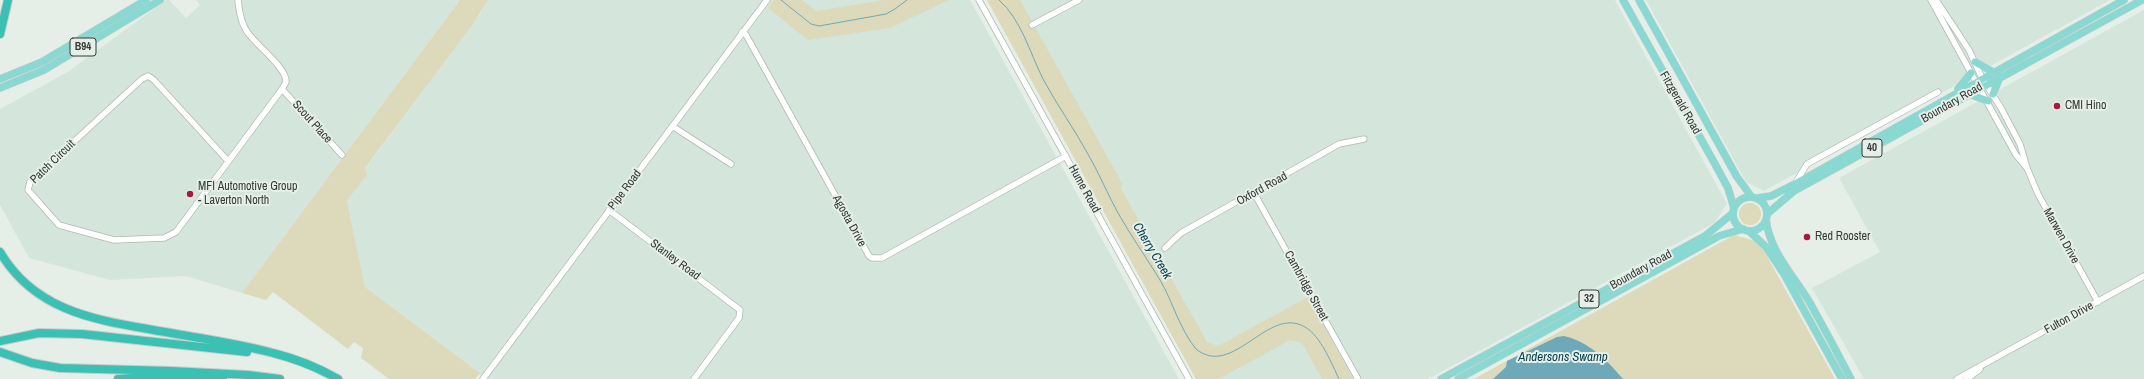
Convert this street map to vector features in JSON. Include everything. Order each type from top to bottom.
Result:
[{"type":"highway","points":[[0,34],[8,0]]},
{"type":"highway","points":[[0,252],[12,269],[35,291],[74,312],[105,322],[273,352],[313,365],[338,379]]},
{"type":"highway","points":[[2,340],[39,333],[82,334],[229,350],[292,362],[338,379]]},
{"type":"highway","points":[[0,352],[32,364],[60,368],[172,371],[248,375],[280,379]]},
{"type":"highway","points":[[118,379],[170,377],[223,379]]},
{"type":"main road","name":"B94","points":[[1,79],[42,62],[146,0]]},
{"type":"main road","name":"B94","points":[[2,88],[44,70],[160,0]]},
{"type":"main road","points":[[1624,3],[1634,0]]},
{"type":"main road","name":"Fitzgerald Road","points":[[1639,0],[1736,177],[1754,197]]},
{"type":"main road","name":"Boundary Road","points":[[1766,217],[1794,191],[1969,94],[1993,72],[2124,0]]},
{"type":"main road","name":"Boundary Road","points":[[1754,197],[1771,196],[1795,184],[1956,92],[2000,77],[2142,0]]},
{"type":"main road","name":"Fitzgerald Road","points":[[1624,3],[1728,188],[1733,210]]},
{"type":"main road","points":[[2092,17],[2098,24]]},
{"type":"main road","points":[[1976,62],[1993,72]]},
{"type":"main road","points":[[1956,92],[1971,73]]},
{"type":"main road","points":[[1993,94],[2000,77]]},
{"type":"main road","points":[[1969,94],[1988,101]]},
{"type":"main road","points":[[1754,197],[1765,205],[1769,237],[1776,252],[1810,304],[1851,379]]},
{"type":"main road","name":"40","points":[[1733,210],[1742,198],[1754,197]]},
{"type":"main road","points":[[1733,210],[1734,221],[1760,239],[1772,256],[1842,379]]},
{"type":"main road","name":"Boundary Road","points":[[1441,379],[1705,236],[1733,210]]},
{"type":"main road","name":"40","points":[[1746,230],[1757,229],[1766,217]]},
{"type":"main road","name":"Boundary Road","points":[[1458,379],[1719,236],[1746,230]]},
{"type":"street","points":[[238,0],[239,15],[247,33],[286,76],[286,82],[282,89]]},
{"type":"street","name":"Pipe Road","points":[[484,379],[767,0]]},
{"type":"street","name":"Hume Road","points":[[979,0],[1189,379]]},
{"type":"street","points":[[1032,25],[1079,0]]},
{"type":"street","points":[[1931,0],[1971,73],[1981,83]]},
{"type":"street","points":[[1936,0],[1976,62],[1981,83]]},
{"type":"street","name":"Agosta Drive","points":[[742,32],[746,35],[868,256],[872,258],[882,258],[1066,156]]},
{"type":"street","points":[[1955,46],[1963,41]]},
{"type":"street","name":"Patch Circuit","points":[[228,161],[154,80],[148,76],[142,79],[30,182],[28,187],[30,193],[59,225],[114,240],[164,238],[176,232],[282,89]]},
{"type":"street","name":"Marwen Drive","points":[[1981,83],[1993,94],[2020,144],[2027,168],[2038,194],[2098,302]]},
{"type":"street","name":"Marwen Drive","points":[[1981,83],[1988,101],[2016,155],[2027,168]]},
{"type":"street","name":"Scout Place","points":[[282,89],[342,155]]},
{"type":"street","name":"Boundary Road","points":[[1795,184],[1807,164],[1938,92]]},
{"type":"street","name":"Boundary Road","points":[[1914,105],[1924,111]]},
{"type":"street","points":[[672,126],[731,164]]},
{"type":"street","name":"Oxford Road","points":[[1165,248],[1181,233],[1339,144],[1364,139]]},
{"type":"street","name":"Cambridge Street","points":[[1254,193],[1358,379]]},
{"type":"street","name":"Stanley Road","points":[[609,210],[740,310],[739,318],[694,379]]},
{"type":"street","name":"Fulton Drive","points":[[1957,379],[1994,360],[2144,276]]},
{"type":"street","name":"Fulton Drive","points":[[1967,379],[1994,360]]},
{"type":"shaded area","points":[[166,0],[169,0],[186,18],[200,5],[196,0],[460,0],[242,293],[186,276],[110,280],[29,258],[0,205],[0,109],[66,73]]},
{"type":"shaded area","points":[[460,0],[488,0],[473,24],[365,168],[367,175],[347,201],[365,287],[480,373],[475,379],[389,379],[361,358],[363,348],[354,342],[348,349],[273,292],[266,300],[242,293]]},
{"type":"shaded area","points":[[488,0],[970,0],[1179,379],[481,379],[479,372],[365,287],[347,201],[367,175],[365,169],[480,14]]},
{"type":"shaded area","points":[[774,0],[802,0],[816,11],[884,0],[949,0],[890,28],[808,40],[768,8]]},
{"type":"shaded area","points":[[987,0],[1615,0],[1727,204],[1714,223],[1428,379],[1196,379]]},
{"type":"shaded area","points":[[987,0],[1020,0],[1123,185],[1120,187],[1207,342],[1218,346],[1308,297],[1353,379],[1322,379],[1302,343],[1290,340],[1219,379],[1196,379]]},
{"type":"shaded area","points":[[1646,0],[2110,0],[1764,191],[1746,182]]},
{"type":"shaded area","points":[[2144,10],[2144,379],[1864,379],[1812,288],[1880,252],[1839,178]]},
{"type":"shaded area","points":[[1750,203],[1758,206],[1761,214],[1758,222],[1750,225],[1742,222],[1739,214],[1742,206]]},
{"type":"shaded area","points":[[1734,235],[1759,242],[1835,379],[1474,379]]},
{"type":"water","name":"Andersons Swamp","points":[[1564,336],[1589,347],[1611,365],[1623,379],[1493,379],[1506,367],[1507,361],[1557,337]]},
{"type":"waterway","name":"Cherry Creek","points":[[781,0],[811,24],[819,26],[886,14],[907,0]]},
{"type":"waterway","name":"Cherry Creek","points":[[999,0],[1007,8],[1019,26],[1043,79],[1084,146],[1123,222],[1165,288],[1185,332],[1196,349],[1210,356],[1223,355],[1237,349],[1278,325],[1291,323],[1305,327],[1316,336],[1325,350],[1339,379]]},
{"type":"place","name":"CMI Hino","points":[[2057,106]]},
{"type":"place","name":"MFI Automotive Group - Laverton North","points":[[190,194]]},
{"type":"place","name":"Red Rooster","points":[[1807,237]]}]
